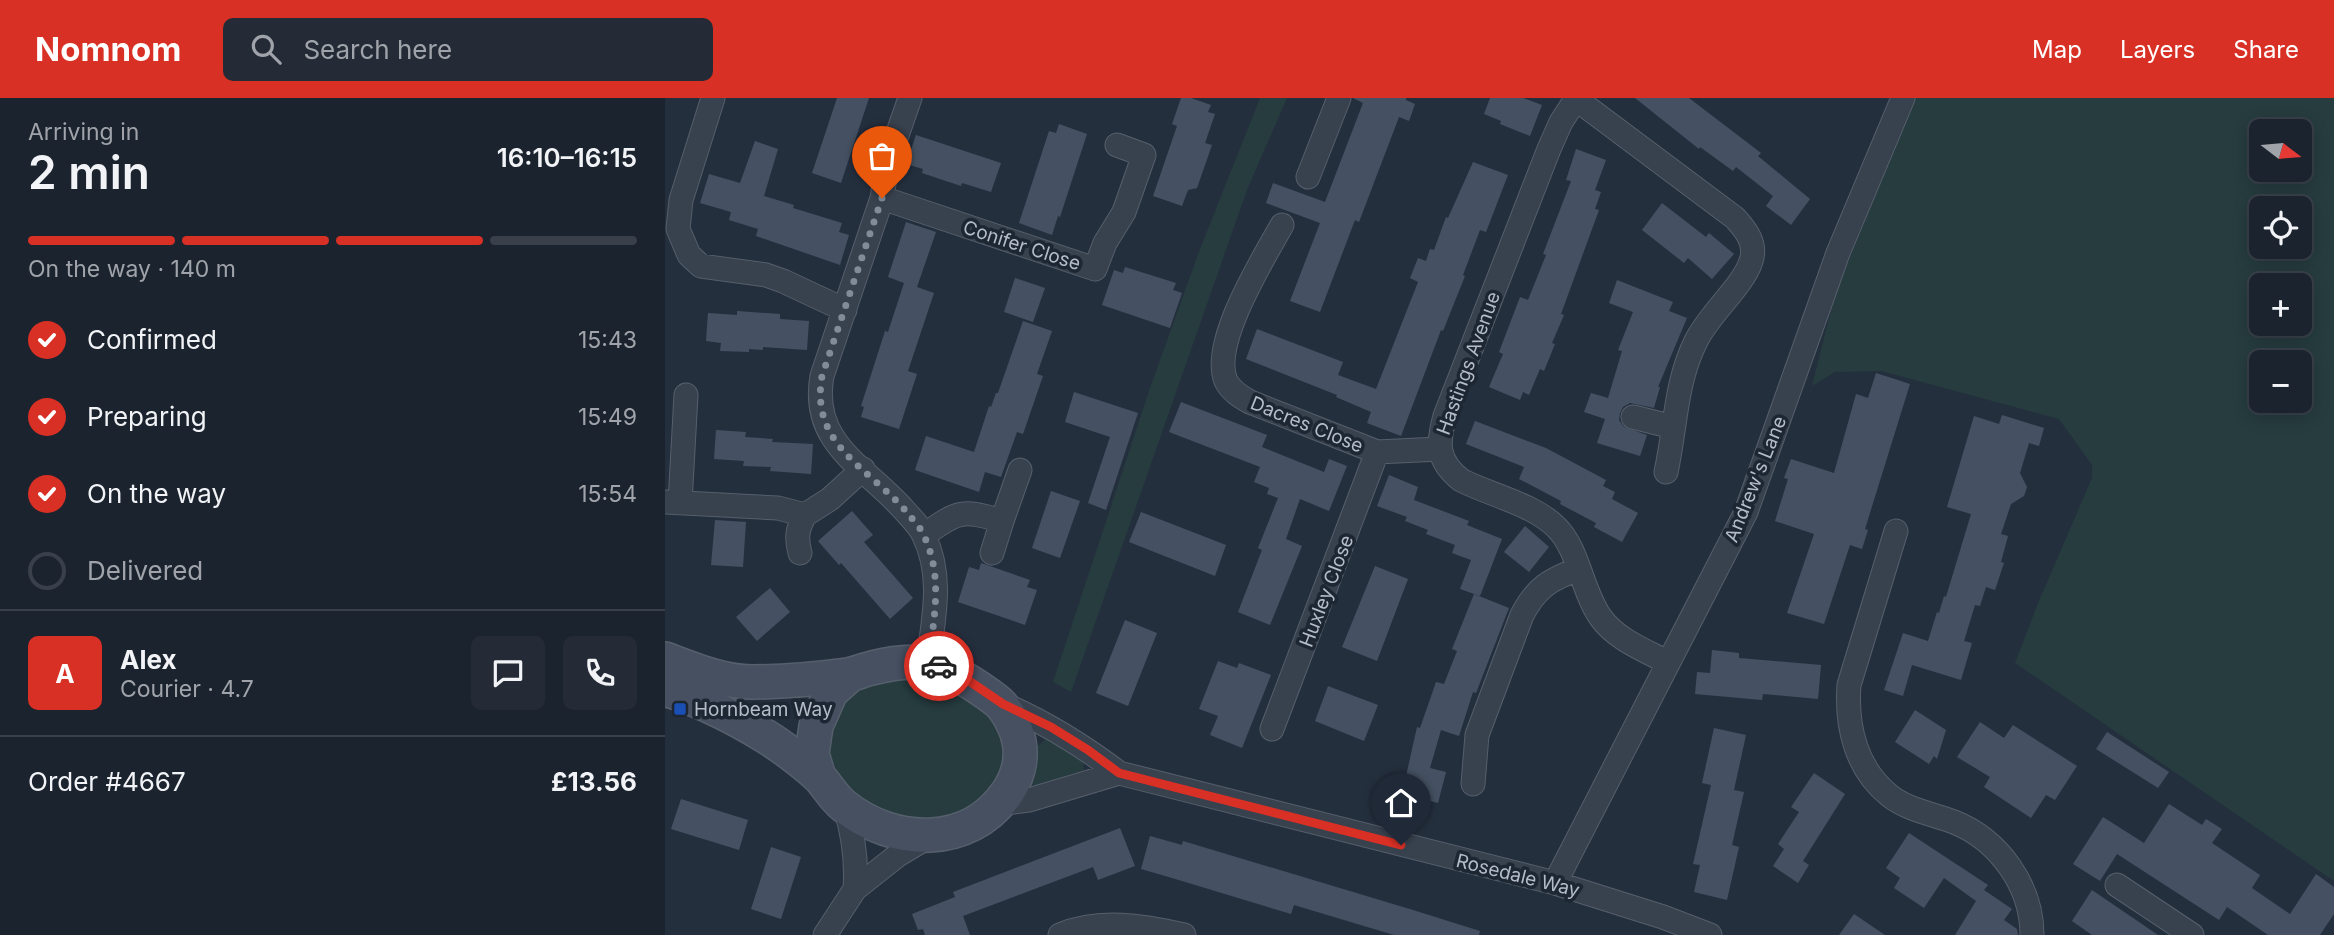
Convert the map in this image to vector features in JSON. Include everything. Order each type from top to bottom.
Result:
[{"type":"street","points":[[713,98],[681,200],[678,229],[689,256],[701,266],[757,273],[783,281],[845,310]]},
{"type":"street","points":[[910,98],[887,164],[882,198],[822,376],[820,406],[829,434],[894,498],[924,535],[937,589],[929,663]]},
{"type":"street","points":[[1308,177],[1339,98]]},
{"type":"street","name":"Andrew's Lane","points":[[1555,883],[1746,512],[1838,253],[1903,98]]},
{"type":"street","name":"Hastings Avenue","points":[[1666,472],[1681,380],[1687,360],[1710,318],[1751,263],[1751,241],[1745,229],[1728,212],[1575,99],[1560,122],[1445,416],[1439,449],[1452,473],[1461,480],[1533,511],[1557,527],[1566,540],[1600,617],[1613,631],[1667,662]]},
{"type":"street","name":"Conifer Close","points":[[882,198],[1095,269],[1105,243],[1124,212],[1145,155],[1117,145]]},
{"type":"street","name":"Dacres Close","points":[[1282,225],[1242,298],[1225,351],[1225,380],[1239,396],[1250,402],[1377,452],[1439,449]]},
{"type":"street","points":[[686,394],[673,503],[778,508],[805,515]]},
{"type":"street","points":[[1633,417],[1673,427]]},
{"type":"street","name":"Huxley Close","points":[[1272,729],[1377,452]]},
{"type":"street","points":[[800,553],[796,537],[805,515],[829,499],[863,469]]},
{"type":"street","points":[[992,554],[1020,470]]},
{"type":"street","points":[[924,535],[947,519],[963,513],[1002,521]]},
{"type":"street","points":[[1896,531],[1849,685],[1848,705],[1856,752],[1871,777],[1891,797],[1979,835],[2002,855],[2025,898],[2032,935]]},
{"type":"street","points":[[1473,783],[1477,735],[1522,615],[1528,603],[1545,584],[1579,569]]},
{"type":"street","name":"Rosedale Way","points":[[665,659],[706,674],[749,682],[850,675],[871,668],[929,663],[953,670],[1003,704],[1051,727],[1119,773],[1555,883],[1663,917],[1710,935]]},
{"type":"street","points":[[819,778],[812,754],[816,726],[831,692],[850,675]]},
{"type":"street","points":[[665,689],[693,698],[766,737],[819,778],[845,807],[876,824],[903,833],[928,837],[947,834],[985,818],[999,804],[1016,776],[1021,750],[1018,736],[1003,704]]},
{"type":"street","points":[[999,804],[1029,800],[1119,773]]},
{"type":"street","points":[[845,807],[854,838],[857,866],[855,889]]},
{"type":"street","points":[[825,935],[855,889],[898,855],[928,837]]},
{"type":"street","points":[[2117,885],[2192,935]]},
{"type":"street","points":[[1060,935],[1109,925],[1184,935]]},
{"type":"green space","points":[[1260,98],[1287,98],[1247,190],[1071,692],[1053,682],[1150,388],[1200,249]]},
{"type":"green space","points":[[1914,98],[2334,98],[2334,881],[2015,663],[2092,478],[2092,465],[2059,419],[1881,371],[1835,372],[1812,386],[1834,298]]},
{"type":"green space","points":[[926,678],[984,705],[1004,735],[1005,770],[986,797],[952,818],[907,821],[859,801],[836,769],[828,740],[830,727],[846,698],[859,689],[880,680]]},
{"type":"green space","points":[[1047,738],[1083,760],[1084,770],[1034,786],[1030,783],[1033,750]]},
{"type":"building","points":[[837,98],[869,98],[841,183],[812,173]]},
{"type":"building","points":[[1181,98],[1191,98],[1211,105],[1208,112],[1215,114],[1205,143],[1212,145],[1197,188],[1188,190],[1182,206],[1153,196],[1177,126],[1172,124]]},
{"type":"building","points":[[1353,98],[1406,98],[1415,104],[1409,121],[1399,117],[1359,222],[1355,220],[1320,312],[1290,301],[1320,223],[1266,203],[1273,183],[1325,202],[1363,103]]},
{"type":"building","points":[[1490,98],[1523,98],[1542,105],[1530,136],[1500,124],[1501,121],[1484,114]]},
{"type":"building","points":[[1635,98],[1689,98],[1761,153],[1758,156],[1810,199],[1791,225],[1766,206],[1773,196],[1736,167],[1733,171],[1700,147],[1699,149]]},
{"type":"building","points":[[1059,124],[1087,134],[1052,235],[1019,223],[1049,131],[1056,133]]},
{"type":"building","points":[[916,135],[1001,163],[991,192],[962,183],[961,186],[922,173],[923,169],[906,164]]},
{"type":"building","points":[[755,141],[778,149],[764,196],[842,223],[839,232],[849,235],[840,265],[756,236],[758,229],[729,220],[731,212],[700,203],[709,174],[740,183]]},
{"type":"building","points":[[1576,149],[1606,160],[1595,190],[1601,192],[1595,209],[1599,210],[1561,314],[1564,315],[1544,371],[1540,369],[1529,395],[1523,392],[1520,400],[1489,387],[1503,354],[1499,352],[1520,297],[1528,300],[1546,255],[1543,254],[1571,181],[1566,180]]},
{"type":"building","points":[[1473,162],[1508,175],[1486,232],[1480,230],[1463,275],[1465,276],[1443,331],[1441,330],[1401,436],[1367,423],[1371,412],[1336,397],[1337,395],[1246,359],[1257,329],[1343,362],[1338,375],[1376,389],[1418,282],[1410,278],[1418,258],[1426,261],[1430,249],[1434,250],[1446,217],[1448,218]]},
{"type":"building","points":[[1662,203],[1706,237],[1709,233],[1734,254],[1712,279],[1688,258],[1684,263],[1642,230]]},
{"type":"building","points":[[906,222],[936,232],[917,287],[934,293],[908,371],[917,374],[899,429],[861,417],[864,407],[861,406],[904,283],[888,277]]},
{"type":"building","points":[[1125,267],[1176,283],[1173,290],[1182,293],[1170,328],[1102,305],[1114,270],[1123,273]]},
{"type":"building","points":[[1015,278],[1045,288],[1033,322],[1004,312]]},
{"type":"building","points":[[1617,280],[1673,302],[1669,311],[1687,318],[1658,387],[1654,408],[1630,403],[1623,407],[1620,413],[1619,420],[1624,427],[1647,435],[1640,456],[1597,443],[1605,419],[1584,412],[1591,393],[1608,398],[1622,351],[1618,350],[1633,312],[1609,303]]},
{"type":"building","points":[[737,311],[780,314],[780,319],[809,321],[807,350],[763,347],[763,350],[749,349],[749,352],[720,351],[721,343],[706,341],[708,313],[737,315]]},
{"type":"building","points":[[1023,321],[1052,331],[1037,374],[1043,376],[1023,434],[1017,432],[1001,477],[985,472],[979,492],[915,470],[926,436],[974,452]]},
{"type":"building","points":[[1876,373],[1910,384],[1865,529],[1868,530],[1862,549],[1850,545],[1824,624],[1787,613],[1814,534],[1775,521],[1791,459],[1834,473],[1856,394],[1868,398]]},
{"type":"building","points":[[1074,392],[1138,413],[1106,510],[1088,503],[1110,437],[1065,422]]},
{"type":"building","points":[[1181,402],[1267,435],[1262,447],[1324,472],[1329,459],[1347,466],[1329,511],[1300,499],[1286,539],[1302,546],[1270,625],[1238,612],[1262,550],[1258,548],[1278,498],[1267,494],[1269,488],[1254,482],[1260,467],[1169,432]]},
{"type":"building","points":[[2002,415],[2044,428],[2039,446],[2029,443],[2020,473],[2027,487],[2024,496],[2011,504],[2001,534],[2008,536],[2001,562],[2004,563],[1995,590],[1986,587],[1980,606],[1975,605],[1964,641],[1972,643],[1961,680],[1912,665],[1903,696],[1884,690],[1903,633],[1928,641],[1937,612],[1939,613],[1944,596],[1946,597],[1971,514],[1947,507],[1974,416],[1999,424]]},
{"type":"building","points":[[1475,421],[1546,448],[1606,480],[1603,486],[1615,492],[1612,499],[1638,513],[1622,542],[1594,527],[1596,523],[1560,504],[1561,501],[1519,479],[1524,467],[1466,444]]},
{"type":"building","points":[[716,430],[746,432],[745,437],[773,439],[772,442],[813,444],[811,474],[770,471],[771,467],[743,466],[744,461],[714,459]]},
{"type":"building","points":[[1389,475],[1418,487],[1414,500],[1469,521],[1467,525],[1502,539],[1480,596],[1460,589],[1471,560],[1452,553],[1455,545],[1426,534],[1428,530],[1405,521],[1407,517],[1377,506]]},
{"type":"building","points":[[1051,491],[1080,501],[1060,558],[1032,548]]},
{"type":"building","points":[[852,511],[873,535],[864,542],[913,598],[890,619],[818,541]]},
{"type":"building","points":[[1141,512],[1226,545],[1215,576],[1129,542]]},
{"type":"building","points":[[715,520],[746,522],[743,567],[711,565]]},
{"type":"building","points":[[1525,526],[1549,547],[1529,572],[1504,552]]},
{"type":"building","points":[[981,563],[1030,580],[1027,587],[1037,590],[1025,625],[958,602],[969,567],[979,570]]},
{"type":"building","points":[[1375,566],[1408,579],[1377,661],[1342,647]]},
{"type":"building","points":[[770,588],[790,612],[757,641],[736,617]]},
{"type":"building","points":[[1474,594],[1509,608],[1476,693],[1473,692],[1459,736],[1441,730],[1430,768],[1446,772],[1438,803],[1402,794],[1417,727],[1420,728],[1436,682],[1444,684],[1457,651],[1452,649]]},
{"type":"building","points":[[1125,620],[1157,633],[1128,706],[1096,693]]},
{"type":"building","points":[[1712,650],[1739,653],[1739,658],[1821,665],[1818,699],[1763,694],[1762,700],[1695,694],[1697,672],[1710,673]]},
{"type":"building","points":[[1218,661],[1237,668],[1239,663],[1271,675],[1242,748],[1210,735],[1218,716],[1199,709]]},
{"type":"building","points":[[1328,686],[1378,705],[1364,741],[1315,721]]},
{"type":"building","points":[[1915,710],[1946,730],[1937,759],[1934,756],[1929,764],[1895,742]]},
{"type":"building","points":[[1980,722],[2004,738],[2013,725],[2077,766],[2055,800],[2046,795],[2031,818],[1984,787],[1990,777],[1957,757]]},
{"type":"building","points":[[1714,728],[1746,735],[1734,790],[1744,792],[1732,845],[1739,847],[1727,900],[1694,892],[1700,865],[1693,864],[1711,785],[1702,783]]},
{"type":"building","points":[[2107,732],[2169,772],[2158,788],[2096,749]]},
{"type":"building","points":[[1814,773],[1845,794],[1803,861],[1809,865],[1798,883],[1773,866],[1784,849],[1778,844],[1799,812],[1791,807]]},
{"type":"building","points":[[681,799],[748,820],[739,850],[671,829]]},
{"type":"building","points":[[2169,804],[2202,825],[2206,819],[2222,829],[2212,843],[2260,875],[2252,888],[2290,914],[2316,874],[2334,887],[2334,914],[2320,935],[2268,935],[2227,907],[2219,920],[2117,854],[2100,881],[2073,864],[2103,817],[2144,843]]},
{"type":"building","points":[[1120,828],[1135,866],[1098,880],[1093,867],[963,916],[970,935],[925,935],[923,929],[918,930],[912,914],[955,897],[953,892]]},
{"type":"building","points":[[1909,833],[1988,885],[1984,890],[2012,909],[2004,920],[2017,929],[2018,935],[1955,935],[1976,901],[1944,878],[1924,908],[1894,888],[1900,878],[1886,868]]},
{"type":"building","points":[[1150,836],[1182,845],[1183,841],[1413,910],[1480,931],[1479,935],[1394,935],[1294,905],[1291,914],[1141,869]]},
{"type":"building","points":[[771,847],[801,857],[781,919],[751,909]]},
{"type":"building","points":[[2092,890],[2158,935],[2092,935],[2072,921]]},
{"type":"building","points":[[1854,914],[1885,935],[1839,935]]},
{"type":"way so far","points":[[882,198],[822,376],[820,406],[829,434],[894,498],[924,535],[937,589],[929,663],[939,666]]},
{"type":"place","name":"Hornbeam Way","points":[[680,709]]},
{"type":"route","points":[[939,666],[953,670],[1003,704],[1051,727],[1119,773],[1401,845]]}]
